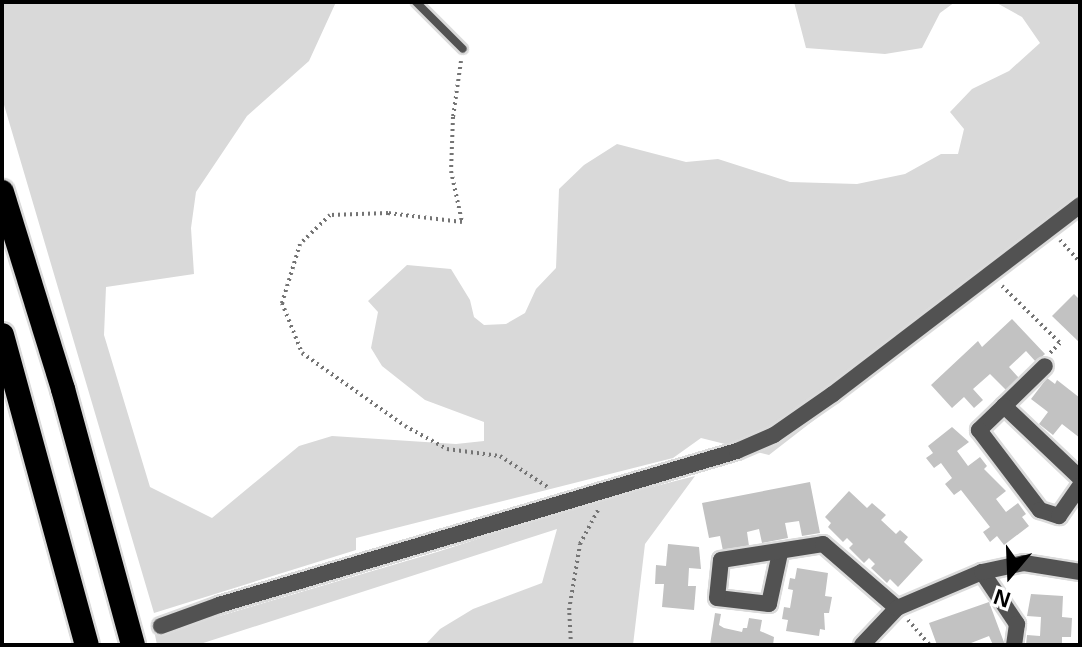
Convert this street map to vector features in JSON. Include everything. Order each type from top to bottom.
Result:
[{"type":"highway","points":[[2,192],[63,389],[133,645]]},
{"type":"highway","points":[[2,335],[87,645]]},
{"type":"street","points":[[161,626],[219,605],[737,451],[774,435],[1080,205]]},
{"type":"street","points":[[1045,366],[979,430],[1040,510],[1059,516],[1080,486]]},
{"type":"street","points":[[1004,406],[1080,478]]},
{"type":"street","points":[[780,553],[769,604],[717,598],[721,560],[823,544],[897,608]]},
{"type":"street","points":[[862,645],[897,608],[982,572],[1024,563],[1080,572]]},
{"type":"street","points":[[982,572],[1017,624],[1014,645]]},
{"type":"lane","points":[[416,2],[463,49]]},
{"type":"path","points":[[463,49],[453,117],[451,171],[462,222],[388,213],[330,215],[300,244],[282,303],[302,353],[405,426],[447,449],[500,456],[567,501]]},
{"type":"path","points":[[1049,228],[1080,262]]},
{"type":"path","points":[[990,274],[1060,343],[1048,355],[1045,366]]},
{"type":"path","points":[[571,645],[569,610],[580,544],[611,489]]},
{"type":"path","points":[[897,608],[930,645]]},
{"type":"shaded area","points":[[2,2],[336,2],[309,61],[247,116],[196,192],[191,228],[194,274],[106,287],[104,335],[150,487],[212,518],[299,446],[332,436],[456,444],[484,441],[484,422],[425,400],[382,366],[371,348],[378,312],[368,301],[407,265],[451,269],[470,300],[474,317],[484,325],[506,324],[525,313],[536,289],[556,268],[559,189],[584,165],[617,144],[686,162],[718,159],[790,182],[857,184],[905,174],[941,154],[958,154],[964,129],[950,112],[972,89],[1009,71],[1040,43],[1022,17],[995,2],[1080,2],[1080,197],[992,282],[769,455],[701,438],[673,458],[356,538],[356,550],[154,613],[2,98]]},
{"type":"shaded area","points":[[794,2],[955,2],[940,13],[922,48],[885,54],[806,48]]},
{"type":"shaded area","points":[[695,476],[645,544],[633,645],[425,645],[440,629],[473,609],[542,583],[557,529],[197,645],[157,645],[155,635],[437,552],[589,503]]},
{"type":"building","points":[[1074,294],[1080,300],[1080,343],[1052,316]]},
{"type":"building","points":[[1012,319],[1045,354],[1036,362],[1026,351],[1009,367],[1019,378],[1006,390],[990,374],[973,389],[983,400],[974,408],[964,397],[952,408],[931,385],[978,341],[982,347]]},
{"type":"building","points":[[1047,378],[1055,384],[1057,380],[1080,398],[1080,438],[1062,424],[1053,435],[1039,424],[1048,412],[1031,399]]},
{"type":"building","points":[[952,427],[969,442],[957,451],[968,466],[980,457],[987,466],[984,469],[1006,491],[996,499],[1006,512],[1018,503],[1026,514],[1022,517],[1029,526],[1004,545],[997,536],[990,542],[983,532],[990,527],[961,490],[954,495],[945,484],[952,478],[941,463],[934,468],[926,458],[933,453],[928,446]]},
{"type":"building","points":[[810,482],[820,533],[802,536],[799,521],[785,523],[788,538],[762,543],[759,529],[747,532],[749,546],[723,551],[720,536],[709,538],[702,503]]},
{"type":"building","points":[[849,491],[867,508],[872,503],[886,515],[881,520],[896,534],[900,530],[908,537],[904,542],[923,560],[898,587],[890,579],[887,583],[871,568],[875,564],[869,558],[864,563],[849,548],[853,544],[847,538],[843,542],[828,527],[831,523],[825,517]]},
{"type":"building","points":[[668,544],[699,547],[701,569],[689,568],[688,586],[696,586],[694,610],[662,607],[664,584],[655,584],[656,565],[666,566]]},
{"type":"building","points":[[797,568],[828,573],[825,596],[832,597],[829,613],[824,613],[825,630],[820,629],[819,636],[786,631],[788,620],[782,619],[784,607],[790,608],[793,590],[788,589],[790,578],[795,579]]},
{"type":"building","points":[[1031,594],[1063,596],[1062,617],[1072,618],[1071,637],[1062,637],[1062,645],[1026,645],[1027,635],[1040,636],[1041,617],[1027,616]]},
{"type":"building","points":[[989,602],[1005,645],[993,645],[989,636],[966,645],[937,645],[929,623]]},
{"type":"building","points":[[715,613],[721,614],[719,625],[742,632],[743,628],[747,628],[749,618],[762,620],[760,631],[774,637],[773,645],[710,645]]}]
